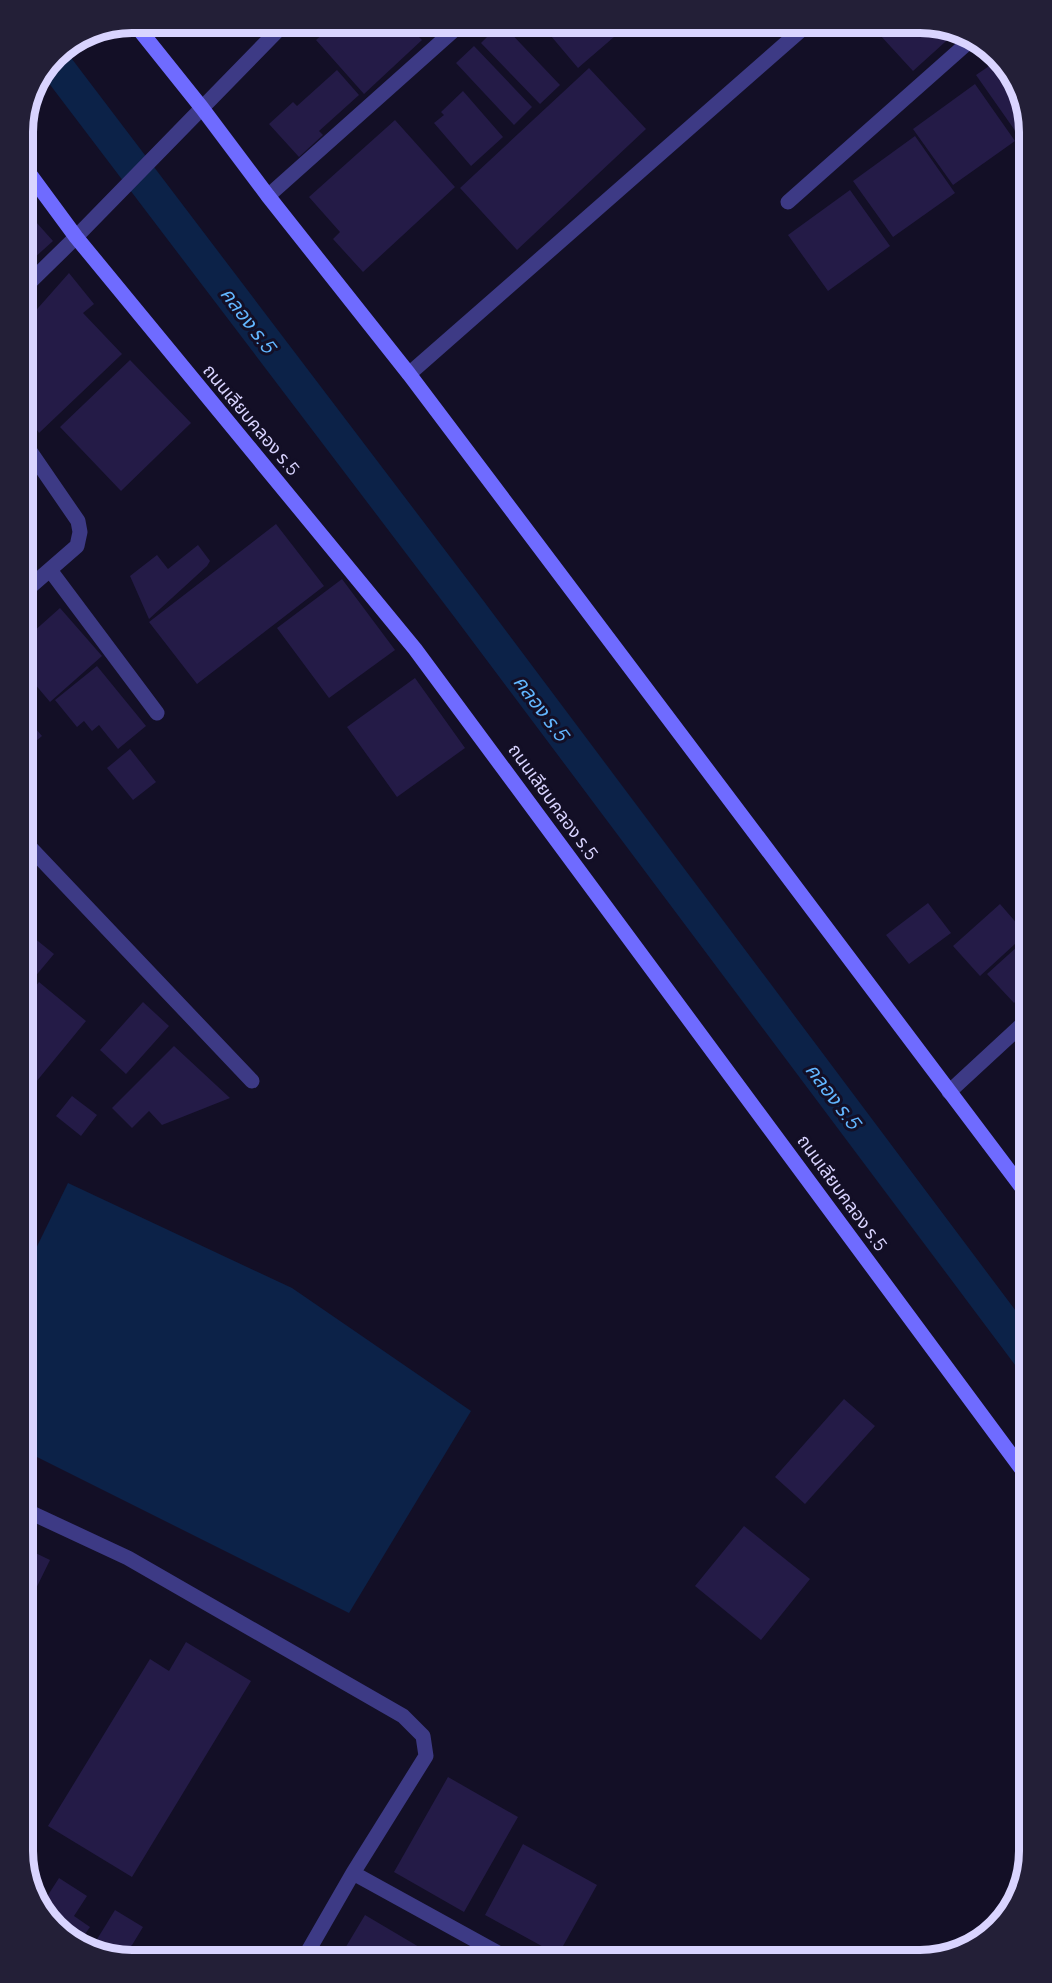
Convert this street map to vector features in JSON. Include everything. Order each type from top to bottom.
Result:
[{"type":"street","points":[[143,33],[409,374],[1019,1184]]},
{"type":"street","points":[[33,280],[274,33]]},
{"type":"street","points":[[268,196],[451,33]]},
{"type":"street","points":[[409,374],[798,33]]},
{"type":"street","points":[[788,202],[966,44]]},
{"type":"street","name":"ถนนเลียบคลอง ร.5","points":[[33,179],[76,237],[415,649],[1019,1465]]},
{"type":"street","points":[[33,456],[79,526],[80,538],[77,546],[33,584]]},
{"type":"street","points":[[50,570],[157,713]]},
{"type":"street","points":[[33,851],[252,1081]]},
{"type":"street","points":[[949,1092],[1019,1027]]},
{"type":"street","points":[[33,1514],[128,1558],[404,1716],[423,1736],[426,1756],[353,1873],[309,1950]]},
{"type":"street","points":[[353,1873],[493,1950]]},
{"type":"water","points":[[68,1183],[292,1288],[471,1411],[349,1613],[33,1455],[33,1255]]},
{"type":"building","points":[[324,33],[415,33],[422,40],[364,94],[316,40]]},
{"type":"building","points":[[491,33],[511,33],[560,85],[540,104],[481,43]]},
{"type":"building","points":[[548,33],[611,33],[614,37],[578,68]]},
{"type":"building","points":[[878,33],[927,33],[949,38],[913,71]]},
{"type":"building","points":[[474,46],[532,107],[514,125],[456,63]]},
{"type":"building","points":[[992,64],[999,72],[1011,94],[1017,112],[1019,130],[1016,132],[976,75]]},
{"type":"building","points":[[589,68],[646,129],[517,250],[460,188]]},
{"type":"building","points":[[337,70],[359,95],[319,131],[323,135],[299,157],[269,124],[293,102],[297,106]]},
{"type":"building","points":[[975,84],[1015,141],[953,185],[913,129]]},
{"type":"building","points":[[463,91],[503,137],[471,166],[434,123],[444,115],[441,112]]},
{"type":"building","points":[[395,120],[455,187],[363,272],[333,239],[340,232],[309,197]]},
{"type":"building","points":[[915,136],[955,193],[893,237],[853,181]]},
{"type":"building","points":[[850,190],[890,246],[828,291],[788,235]]},
{"type":"building","points":[[33,219],[53,241],[33,259]]},
{"type":"building","points":[[69,273],[94,304],[83,313],[122,354],[39,433],[33,424],[33,314]]},
{"type":"building","points":[[130,360],[191,423],[121,491],[60,427]]},
{"type":"building","points":[[276,524],[324,586],[197,684],[149,622]]},
{"type":"building","points":[[198,545],[210,561],[207,566],[149,619],[130,576],[157,555],[168,569]]},
{"type":"building","points":[[342,579],[395,650],[329,698],[277,628]]},
{"type":"building","points":[[60,608],[102,656],[50,702],[33,682],[33,632]]},
{"type":"building","points":[[97,666],[146,726],[118,749],[99,725],[92,731],[84,721],[77,727],[55,700]]},
{"type":"building","points":[[415,678],[465,748],[397,797],[347,727]]},
{"type":"building","points":[[33,726],[42,736],[33,744]]},
{"type":"building","points":[[130,749],[156,782],[133,800],[107,768]]},
{"type":"building","points":[[928,903],[951,933],[909,964],[886,935]]},
{"type":"building","points":[[1000,904],[1019,926],[1019,940],[980,976],[953,946]]},
{"type":"building","points":[[33,937],[54,954],[33,979]]},
{"type":"building","points":[[1019,945],[1019,998],[1014,1003],[987,974]]},
{"type":"building","points":[[39,982],[86,1021],[36,1082],[33,1080],[33,990]]},
{"type":"building","points":[[143,1002],[169,1026],[126,1074],[100,1050]]},
{"type":"building","points":[[174,1046],[230,1098],[162,1125],[149,1111],[132,1128],[112,1108]]},
{"type":"building","points":[[72,1096],[97,1115],[81,1136],[56,1116]]},
{"type":"building","points":[[844,1399],[875,1426],[805,1504],[775,1477]]},
{"type":"building","points":[[744,1526],[810,1579],[761,1640],[695,1586]]},
{"type":"building","points":[[33,1552],[50,1560],[33,1595]]},
{"type":"building","points":[[186,1642],[251,1681],[132,1877],[48,1826],[150,1659],[169,1671]]},
{"type":"building","points":[[448,1777],[518,1817],[464,1912],[394,1872]]},
{"type":"building","points":[[523,1844],[597,1885],[561,1950],[549,1950],[485,1915]]},
{"type":"building","points":[[59,1878],[87,1896],[74,1916],[90,1927],[83,1937],[62,1921],[45,1899]]},
{"type":"building","points":[[115,1910],[143,1927],[129,1950],[95,1943]]},
{"type":"building","points":[[365,1915],[424,1950],[344,1950]]},
{"type":"waterway","name":"คลอง ร.5","points":[[58,67],[469,609],[1019,1343]]}]
